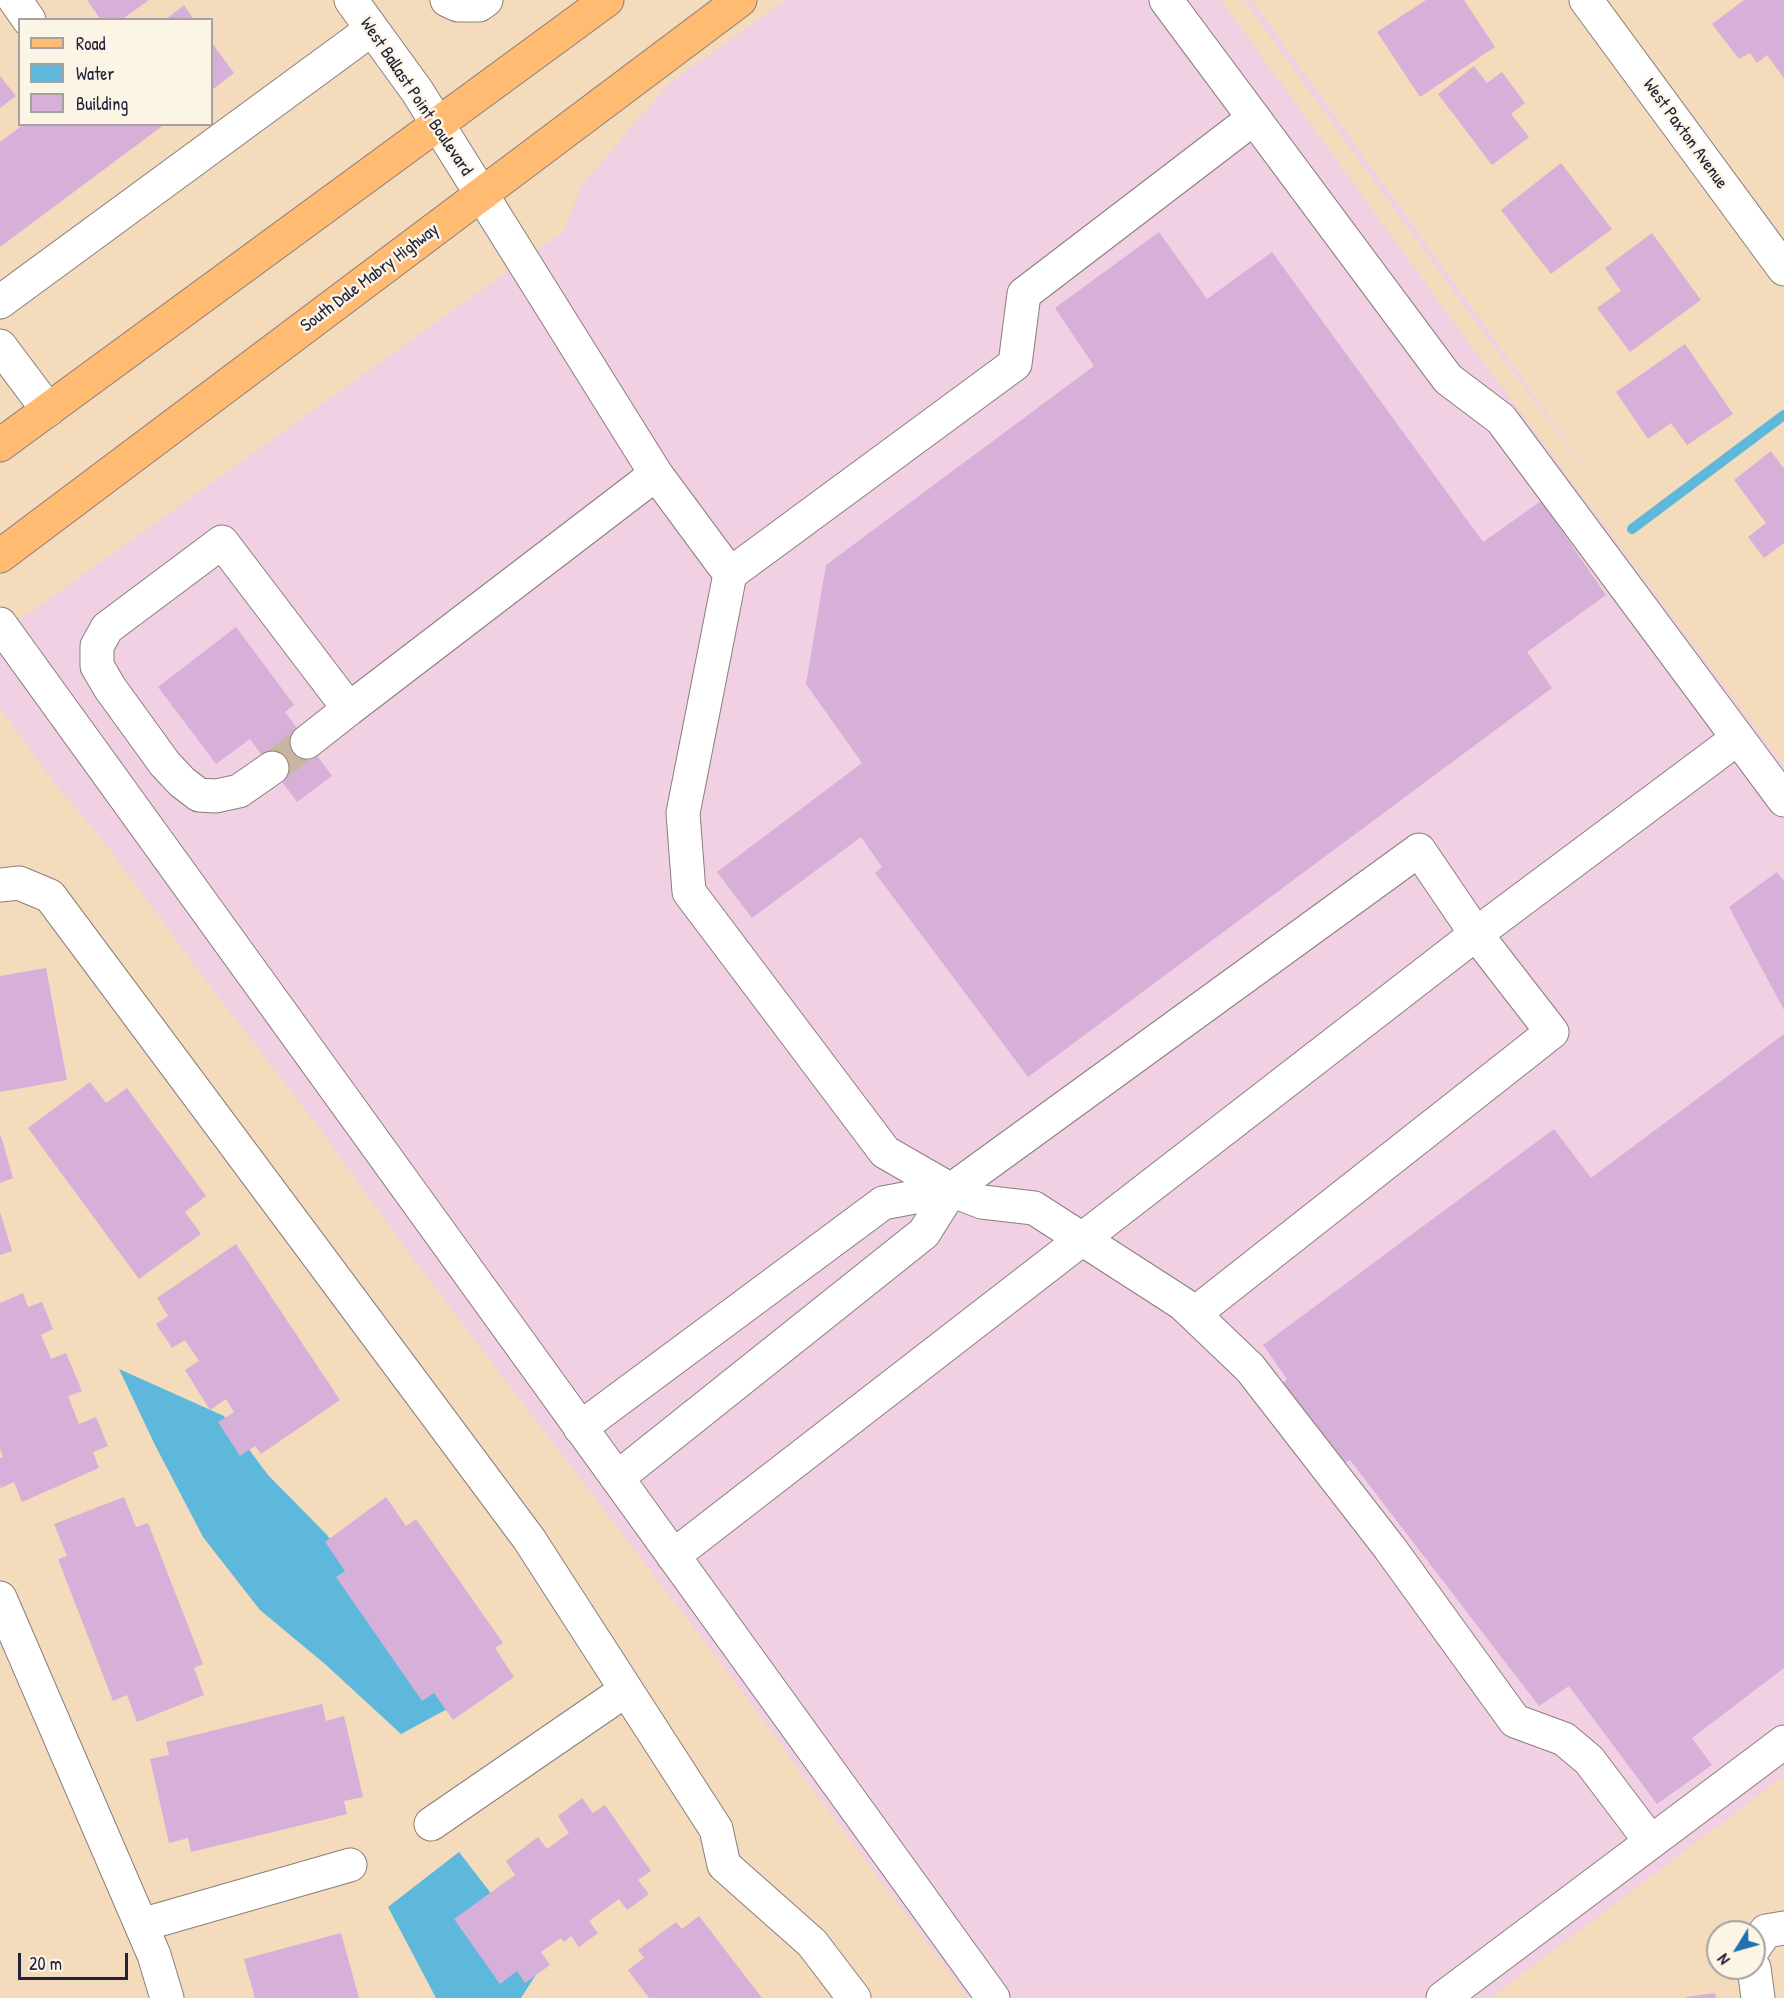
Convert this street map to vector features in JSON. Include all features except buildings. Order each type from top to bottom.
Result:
[{"type":"main road","points":[[0,446],[607,0]]},
{"type":"main road","name":"South Dale Mabry Highway","points":[[0,556],[740,0]]},
{"type":"street","points":[[15,0],[28,18]]},
{"type":"street","name":"West Ballast Point Boulevard","points":[[351,0],[417,91],[656,474],[730,574]]},
{"type":"street","points":[[447,0],[468,5],[479,5],[486,0]]},
{"type":"street","points":[[1166,0],[1448,379],[1501,419],[1784,800]]},
{"type":"street","name":"West Paxton Avenue","points":[[1586,0],[1784,269]]},
{"type":"street","points":[[0,302],[372,29]]},
{"type":"street","points":[[1254,118],[1024,294],[1015,364],[730,574],[683,813],[689,892],[885,1152],[951,1190],[982,1202],[1034,1208],[1183,1304],[1250,1368],[1389,1547],[1515,1721],[1563,1739],[1589,1760],[1651,1842]]},
{"type":"street","points":[[0,346],[48,410]]},
{"type":"street","points":[[307,742],[656,474]]},
{"type":"street","points":[[272,768],[238,791],[216,796],[199,795],[182,782],[165,764],[110,688],[97,666],[97,646],[107,628],[222,542],[349,710]]},
{"type":"street","points":[[0,624],[993,1998]]},
{"type":"street","points":[[673,1556],[1476,934],[1737,738]]},
{"type":"street","points":[[617,1478],[924,1233],[951,1190],[1419,850],[1476,934],[1552,1032],[1194,1314]]},
{"type":"street","points":[[0,885],[19,883],[50,896],[529,1539],[716,1829],[724,1865],[812,1943],[854,1998]]},
{"type":"street","points":[[580,1428],[883,1203],[951,1190]]},
{"type":"street","points":[[0,1598],[154,1955],[167,1998]]},
{"type":"street","points":[[431,1824],[626,1690]]},
{"type":"street","points":[[1443,1998],[1784,1742]]},
{"type":"street","points":[[141,1925],[350,1864]]},
{"type":"street","points":[[1766,1931],[1784,1928]]},
{"type":"street","points":[[1756,1980],[1758,1998]]},
{"type":"shaded area","points":[[785,0],[1221,0],[1468,342],[1784,766],[1784,1776],[1490,1998],[968,1998],[742,1691],[411,1256],[320,1129],[98,834],[52,780],[0,708],[0,634],[564,231],[581,186],[668,84]]},
{"type":"shaded area","points":[[1244,0],[1252,0],[1607,497],[1482,331]]},
{"type":"water","points":[[119,1369],[224,1416],[268,1475],[327,1535],[411,1645],[449,1708],[401,1734],[325,1664],[260,1610],[203,1537]]},
{"type":"water","points":[[459,1852],[544,1962],[521,1998],[436,1998],[388,1907]]},
{"type":"waterway","points":[[1632,529],[1784,415]]},
{"type":"tunnel","points":[[272,768],[307,742]]}]
